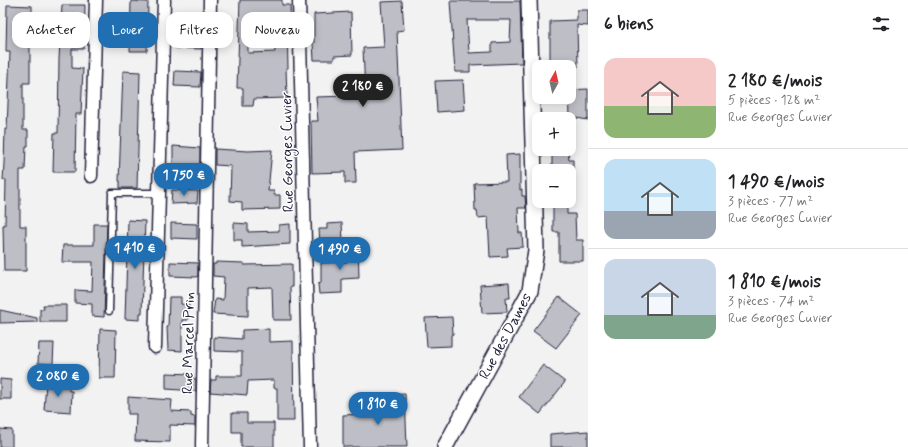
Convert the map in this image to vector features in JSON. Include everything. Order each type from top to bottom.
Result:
[{"type":"street","points":[[91,176],[96,0]]},
{"type":"street","points":[[155,347],[164,0]]},
{"type":"street","name":"Rue Marcel Prin","points":[[202,447],[210,0]]},
{"type":"street","name":"Rue Georges Cuvier","points":[[299,0],[310,447]]},
{"type":"street","name":"Rue des Dames","points":[[445,447],[530,291],[536,250],[529,0]]},
{"type":"lane","points":[[109,312],[112,193],[159,192]]},
{"type":"building","points":[[240,0],[282,0],[282,5],[290,5],[290,12],[241,12],[241,48],[248,48],[248,53],[275,52],[275,48],[288,48],[288,68],[286,68],[287,98],[254,99],[253,106],[243,106],[243,88],[237,88]]},
{"type":"building","points":[[131,1],[148,2],[148,12],[131,12]]},
{"type":"building","points":[[402,1],[404,30],[397,31],[402,150],[355,152],[356,183],[345,183],[345,172],[312,173],[311,121],[318,121],[316,97],[348,96],[348,93],[365,92],[363,48],[384,47],[381,2]]},
{"type":"building","points":[[450,1],[520,1],[522,63],[470,65],[470,72],[455,72]],"holes":[[[467,20],[511,20],[510,42],[492,43],[492,52],[469,53]]]},
{"type":"building","points":[[7,5],[32,6],[32,12],[12,12],[12,48],[30,48],[30,83],[23,83],[23,130],[28,130],[28,146],[26,146],[25,170],[20,170],[20,226],[26,226],[26,271],[4,271],[3,225],[5,225],[6,180],[3,180],[5,129],[7,129],[10,52],[6,52]]},
{"type":"building","points":[[62,5],[85,5],[85,12],[62,12]]},
{"type":"building","points":[[577,10],[588,10],[588,26],[577,25],[578,67],[576,67],[576,60],[550,60],[550,21],[577,20]]},
{"type":"building","points":[[351,12],[352,55],[334,56],[334,60],[314,60],[314,14]]},
{"type":"building","points":[[60,48],[84,48],[72,49],[72,68],[83,69],[81,114],[76,114],[75,172],[53,172],[54,133],[58,133]]},
{"type":"building","points":[[130,48],[147,48],[147,51],[130,51]]},
{"type":"building","points":[[175,48],[201,48],[201,49]]},
{"type":"building","points":[[123,71],[140,72],[137,188],[120,188],[119,181]]},
{"type":"building","points":[[175,71],[201,72],[200,87],[174,86]]},
{"type":"building","points":[[463,80],[465,110],[437,112],[435,81]]},
{"type":"building","points":[[588,89],[588,120],[576,118],[576,112],[570,112],[570,104],[576,104],[576,90]]},
{"type":"building","points":[[173,146],[200,148],[200,165],[198,165],[198,167],[173,165]]},
{"type":"building","points":[[215,149],[248,151],[272,150],[268,191],[274,191],[274,195],[280,195],[280,209],[242,210],[242,202],[230,201],[231,166],[215,165]]},
{"type":"building","points":[[520,154],[520,190],[522,189],[522,196],[525,196],[526,208],[518,208],[519,233],[522,233],[523,247],[507,248],[508,256],[490,257],[488,217],[478,218],[477,210],[475,210],[474,183],[507,182],[506,155]]},
{"type":"building","points":[[552,156],[569,156],[569,160],[573,160],[573,164],[552,164]]},
{"type":"building","points":[[172,190],[198,191],[197,203],[171,204]]},
{"type":"building","points":[[553,208],[567,208],[567,214],[575,214],[576,240],[583,240],[583,261],[559,261],[559,232],[553,232]]},
{"type":"building","points":[[128,220],[145,221],[142,313],[140,313],[140,320],[125,319]]},
{"type":"building","points":[[171,223],[197,224],[197,239],[171,238]]},
{"type":"building","points":[[234,223],[248,224],[248,232],[279,231],[279,225],[290,224],[290,244],[242,247],[242,240],[234,240]]},
{"type":"building","points":[[342,223],[343,241],[320,243],[319,229],[327,229],[327,224]]},
{"type":"building","points":[[94,224],[107,224],[104,317],[92,316],[92,304],[75,303],[75,290],[92,291],[93,262],[62,262],[63,245],[94,245]]},
{"type":"building","points":[[358,241],[359,278],[342,279],[342,293],[319,294],[318,284],[321,283],[321,263],[347,262],[346,242]]},
{"type":"building","points":[[170,262],[198,263],[198,276],[170,276]]},
{"type":"building","points":[[216,262],[244,263],[244,265],[292,264],[292,287],[290,287],[291,320],[273,320],[272,287],[248,288],[248,316],[213,314],[215,299],[223,300],[224,277],[213,276],[213,264],[216,264]]},
{"type":"building","points":[[509,283],[510,298],[506,298],[507,312],[482,313],[480,285]]},
{"type":"building","points":[[169,297],[181,297],[181,304],[189,305],[188,320],[182,320],[182,351],[168,350],[167,327]]},
{"type":"building","points":[[559,297],[582,315],[556,348],[533,331]]},
{"type":"building","points":[[43,305],[66,305],[66,322],[40,322],[40,309],[44,309]]},
{"type":"building","points":[[0,310],[37,318],[37,322],[0,323]]},
{"type":"building","points":[[452,317],[453,334],[451,335],[451,346],[427,347],[425,318]]},
{"type":"building","points":[[100,329],[116,330],[115,378],[99,378]]},
{"type":"building","points":[[269,329],[269,342],[293,341],[294,421],[277,421],[277,388],[274,388],[274,380],[248,381],[247,395],[210,392],[211,380],[216,380],[216,376],[242,376],[242,352],[214,351],[214,337],[242,339],[242,330]]},
{"type":"building","points":[[39,343],[54,343],[53,364],[38,363]]},
{"type":"building","points":[[543,365],[565,382],[540,414],[519,397]]},
{"type":"building","points":[[166,373],[193,374],[193,379],[196,379],[196,391],[166,389]]},
{"type":"building","points":[[0,379],[11,380],[11,399],[0,399]]},
{"type":"building","points":[[46,383],[69,384],[69,391],[72,391],[71,412],[44,410]]},
{"type":"building","points":[[405,394],[407,447],[343,447],[343,415],[384,413],[383,395]]},
{"type":"building","points":[[128,397],[172,400],[171,411],[191,412],[191,416],[195,417],[195,426],[170,425],[170,442],[135,441],[136,414],[128,414]]},
{"type":"building","points":[[232,413],[247,413],[247,423],[274,423],[274,447],[241,447],[241,432],[232,432]]},
{"type":"building","points":[[0,429],[12,430],[12,447],[0,447]]},
{"type":"building","points":[[588,431],[588,447],[550,447],[550,434]]}]
